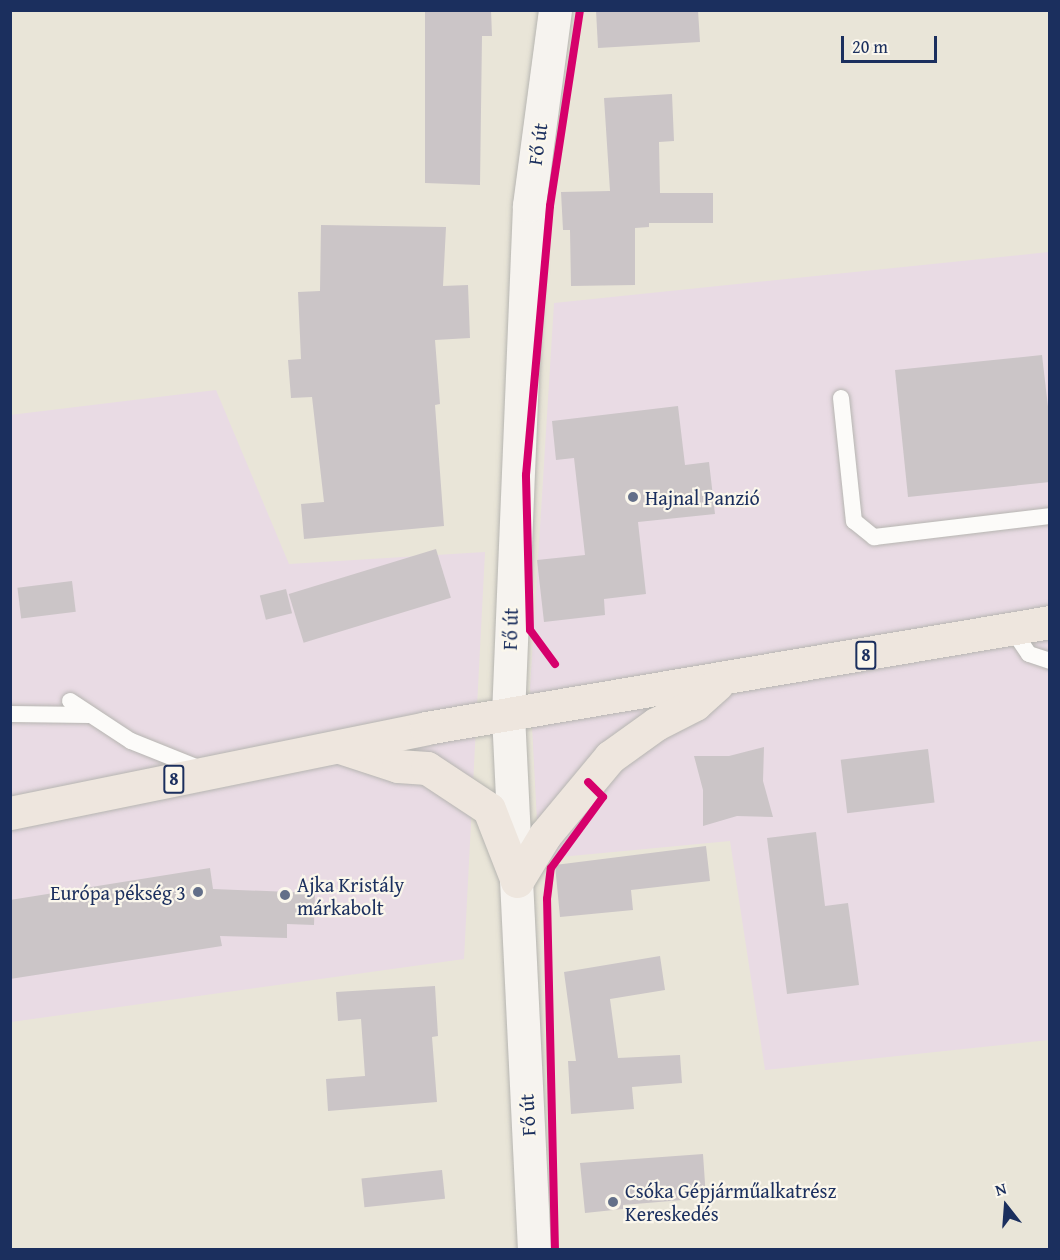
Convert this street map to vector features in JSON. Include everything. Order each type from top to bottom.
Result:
[{"type":"main road","name":"Fő út","points":[[534,1250],[508,715],[529,205],[555,10]]},
{"type":"main road","name":"8","points":[[10,813],[207,772],[508,715],[720,681],[1050,622]]},
{"type":"main road","points":[[517,881],[545,835],[610,757],[656,724],[694,704],[720,681]]},
{"type":"main road","points":[[338,747],[398,766],[427,768],[481,803],[489,809],[517,881]]},
{"type":"lane","points":[[841,398],[854,520],[873,537],[1050,516]]},
{"type":"lane","points":[[1012,629],[1029,654],[1050,662]]},
{"type":"lane","points":[[70,701],[130,741],[207,772]]},
{"type":"lane","points":[[10,714],[91,715]]},
{"type":"shaded area","points":[[1049,252],[1049,1040],[765,1070],[730,841],[539,859],[530,688],[554,303]]},
{"type":"shaded area","points":[[216,390],[289,564],[485,552],[464,959],[11,1022],[10,415]]},
{"type":"building","points":[[425,10],[491,10],[492,36],[482,36],[480,185],[425,183]]},
{"type":"building","points":[[596,10],[698,10],[700,42],[598,48]]},
{"type":"building","points":[[672,94],[674,141],[659,142],[660,193],[713,193],[713,223],[649,223],[649,227],[635,228],[635,285],[571,286],[570,230],[563,230],[561,192],[610,191],[604,98]]},
{"type":"building","points":[[321,225],[446,227],[443,286],[468,285],[470,338],[435,340],[440,404],[435,405],[444,526],[304,539],[301,504],[324,502],[312,397],[291,398],[288,360],[301,359],[298,292],[320,291]]},
{"type":"building","points":[[1042,355],[1050,424],[1050,482],[908,497],[895,370]]},
{"type":"building","points":[[678,406],[685,465],[709,462],[715,514],[638,522],[646,594],[604,599],[605,615],[544,622],[537,560],[585,555],[574,458],[556,460],[552,421]]},
{"type":"building","points":[[436,549],[451,598],[304,643],[289,594]]},
{"type":"building","points":[[72,581],[76,612],[21,618],[17,588]]},
{"type":"building","points":[[286,589],[292,613],[266,620],[260,596]]},
{"type":"building","points":[[764,747],[763,781],[773,817],[737,816],[703,826],[703,790],[694,756],[729,756]]},
{"type":"building","points":[[928,749],[935,803],[847,813],[841,760]]},
{"type":"building","points":[[816,832],[825,906],[848,903],[859,985],[787,994],[767,838]]},
{"type":"building","points":[[706,846],[710,881],[631,890],[633,910],[560,917],[555,865]]},
{"type":"building","points":[[210,868],[213,889],[315,893],[314,925],[287,924],[287,938],[220,936],[222,946],[10,979],[10,900]]},
{"type":"building","points":[[660,956],[665,990],[610,999],[618,1058],[680,1055],[682,1083],[632,1087],[634,1109],[571,1114],[568,1061],[576,1061],[564,972]]},
{"type":"building","points":[[435,986],[438,1036],[432,1037],[437,1102],[328,1111],[326,1079],[365,1076],[361,1019],[338,1021],[336,992]]},
{"type":"building","points":[[703,1154],[706,1198],[623,1205],[623,1209],[585,1213],[580,1163]]},
{"type":"building","points":[[442,1170],[445,1199],[364,1207],[361,1178]]},
{"type":"cycle path","points":[[555,664],[530,630],[526,475],[550,206],[580,10]]},
{"type":"cycle path","points":[[555,1250],[547,899],[551,868],[603,797],[588,782]]},
{"type":"place","name":"Hajnal Panzió","points":[[633,497]]},
{"type":"place","name":"Európa pékség 3","points":[[198,892]]},
{"type":"place","name":"Ajka Kristály márkabolt","points":[[285,895]]},
{"type":"place","name":"Csóka Gépjárműalkatrész Kereskedés","points":[[613,1202]]}]
